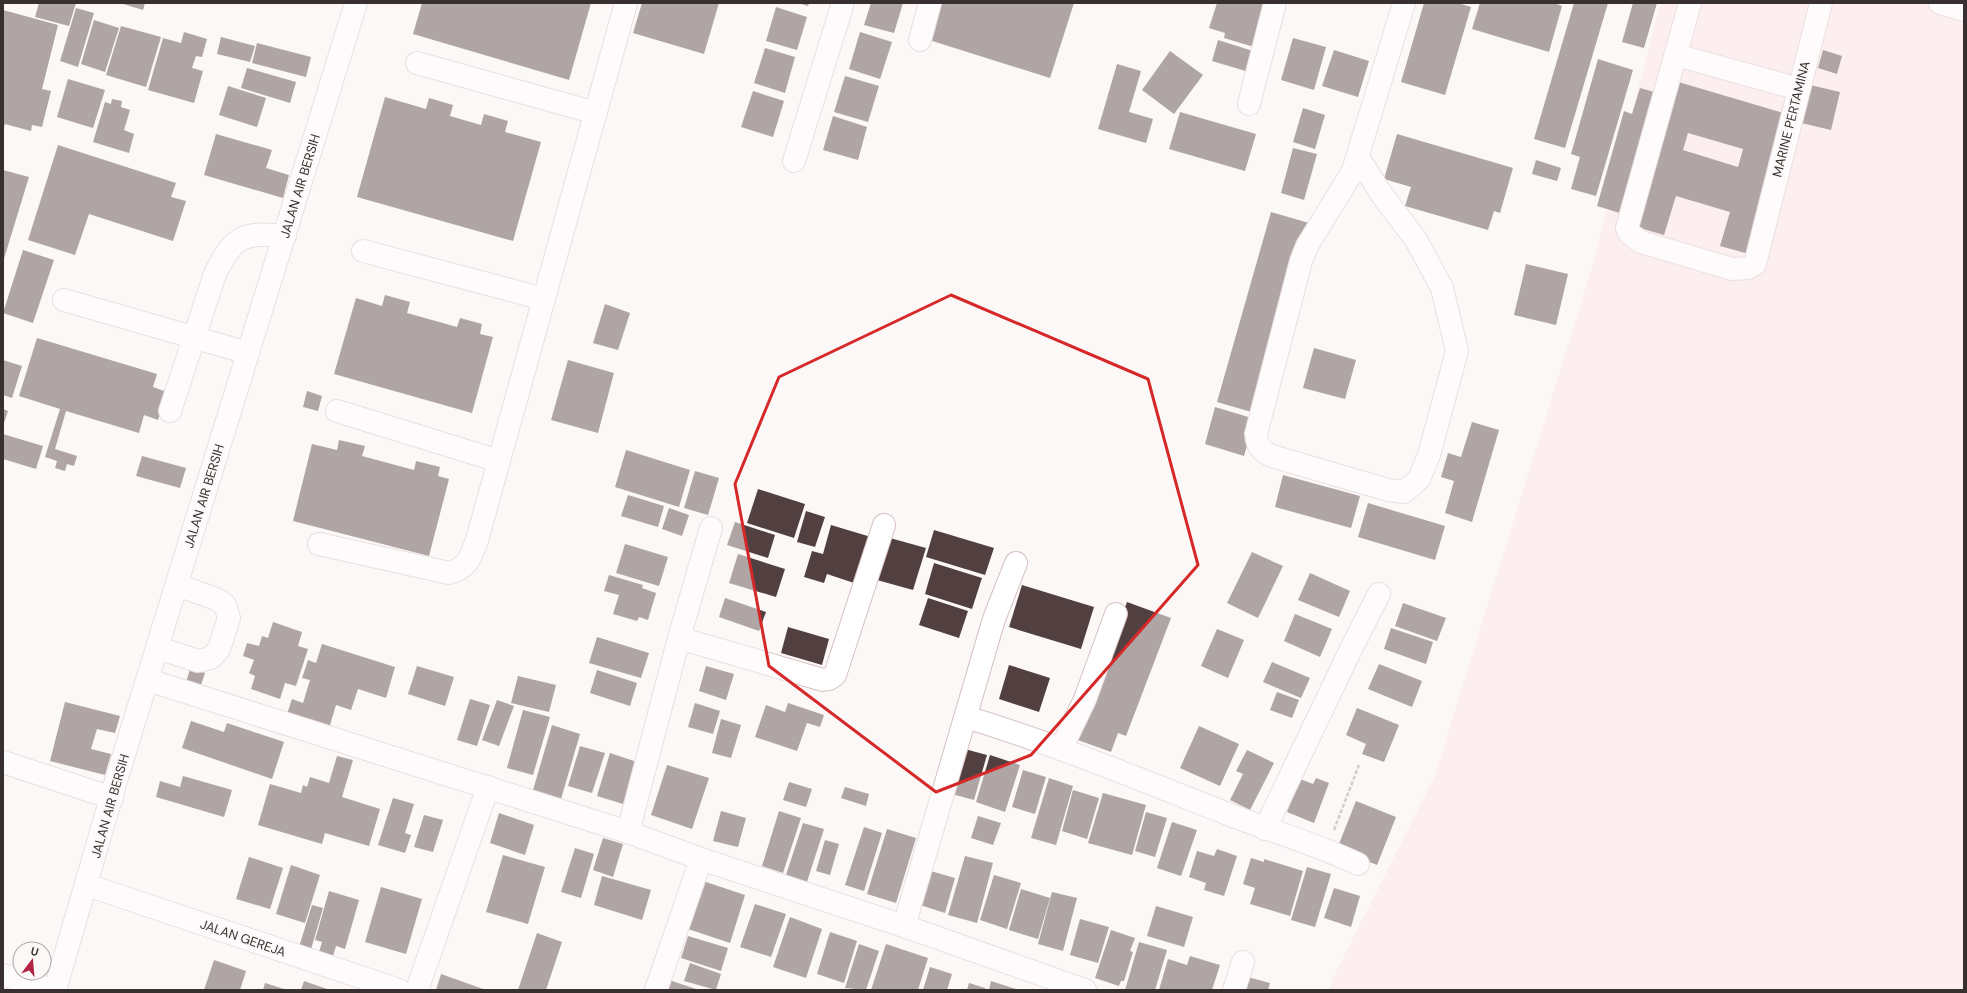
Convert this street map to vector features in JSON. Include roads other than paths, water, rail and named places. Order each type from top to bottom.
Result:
[{"type":"street","name":"JALAN AIR BERSIH","points":[[54,990],[356,3]]},
{"type":"street","points":[[319,544],[449,573],[461,570],[469,560],[477,540],[626,3]]},
{"type":"street","points":[[794,161],[843,3]]},
{"type":"street","points":[[920,40],[930,3]]},
{"type":"street","points":[[1249,104],[1276,3]]},
{"type":"street","points":[[1358,157],[1382,195],[1416,240],[1442,288],[1457,352],[1424,467],[1419,479],[1404,492],[1388,490],[1272,456],[1262,451],[1257,442],[1256,434],[1301,261],[1307,246],[1353,171],[1404,3]]},
{"type":"street","points":[[1690,3],[1676,55],[1799,89]]},
{"type":"street","name":"MARINE PERTAMINA","points":[[1676,55],[1627,228],[1630,234],[1641,242],[1732,268],[1748,268],[1755,264],[1821,3]]},
{"type":"street","points":[[1940,3],[1964,10]]},
{"type":"street","points":[[417,63],[596,113]]},
{"type":"street","points":[[170,411],[215,274],[225,254],[236,242],[252,235],[285,236]]},
{"type":"street","points":[[363,251],[544,299]]},
{"type":"street","points":[[64,300],[248,353]]},
{"type":"street","points":[[337,411],[499,461]]},
{"type":"street","points":[[679,638],[823,680],[829,679],[835,675],[884,525]]},
{"type":"street","points":[[628,832],[679,638],[711,528]]},
{"type":"street","points":[[904,926],[994,619],[1016,563]]},
{"type":"street","points":[[158,648],[198,661],[210,658],[219,650],[229,618],[225,605],[216,598],[177,585]]},
{"type":"street","points":[[1265,829],[1350,649],[1379,594]]},
{"type":"street","points":[[1061,749],[1085,699],[1116,614]]},
{"type":"street","points":[[148,680],[628,832],[701,859],[904,926],[1085,990]]},
{"type":"street","points":[[966,717],[1029,737],[1265,829],[1327,849],[1358,864]]},
{"type":"street","points":[[3,762],[112,798]]},
{"type":"street","points":[[417,990],[488,787]]},
{"type":"street","points":[[656,990],[701,859]]},
{"type":"street","name":"JALAN GEREJA","points":[[87,885],[400,990]]},
{"type":"street","points":[[1234,990],[1242,962]]},
{"type":"street","points":[[3,975],[54,990]]}]
